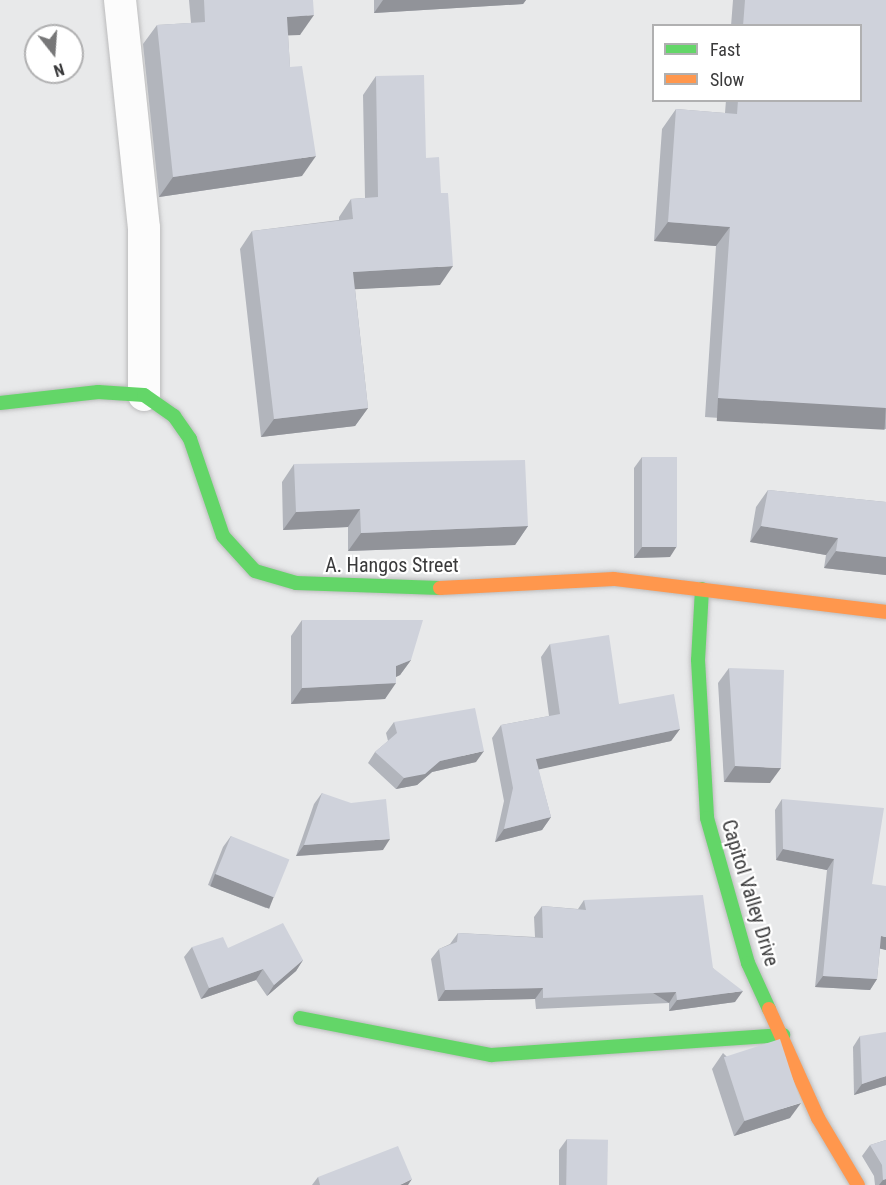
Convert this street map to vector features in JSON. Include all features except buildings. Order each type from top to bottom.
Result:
[{"type":"street","points":[[0,403],[98,392],[144,395],[144,228],[120,0]]},
{"type":"street","name":"A. Hangos Street","points":[[144,395],[174,416],[190,438],[223,536],[255,571],[296,584],[441,588],[572,578],[702,589],[886,612]]},
{"type":"street","name":"Capitol Valley Drive","points":[[702,589],[698,660],[707,818],[748,963],[783,1035],[818,1118],[858,1185]]},
{"type":"street","points":[[300,1018],[491,1055],[783,1035]]},
{"type":"traffic: fast","points":[[0,403],[98,392],[144,395],[174,416],[190,439],[223,536],[255,571],[296,583],[440,588]]},
{"type":"traffic: fast","points":[[702,589],[698,660],[707,818],[748,963],[769,1009]]},
{"type":"traffic: fast","points":[[300,1018],[491,1055],[783,1035]]},
{"type":"traffic: slow","points":[[440,588],[614,579],[886,612]]},
{"type":"traffic: slow","points":[[769,1009],[818,1118],[858,1185]]}]
